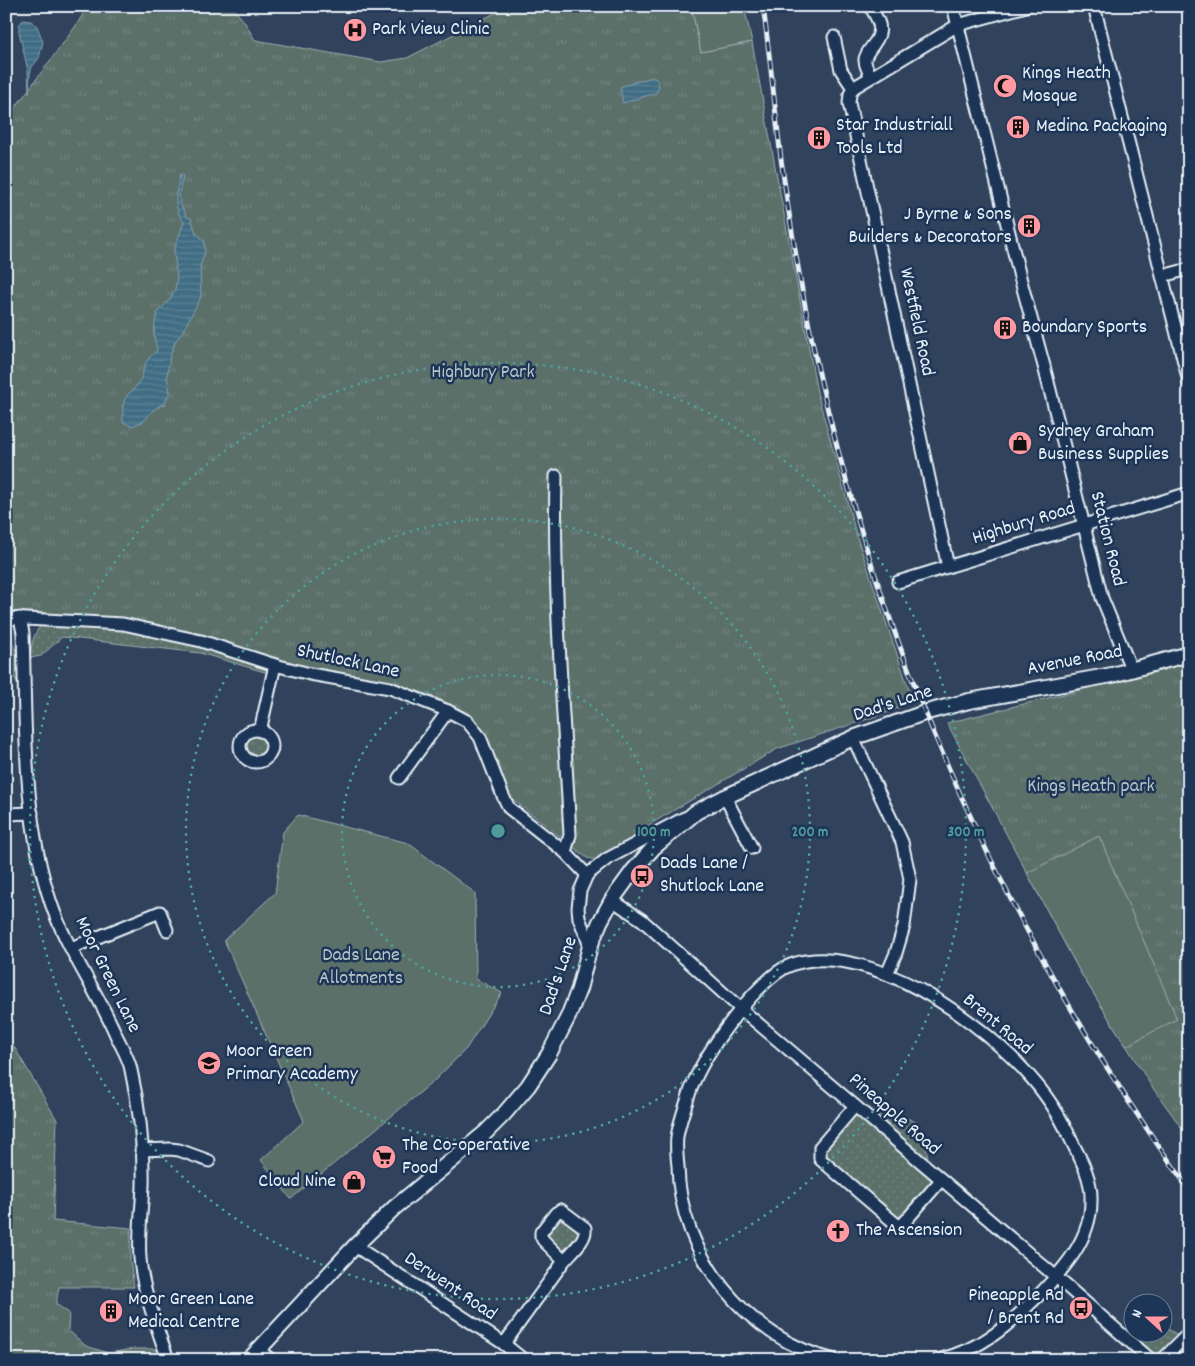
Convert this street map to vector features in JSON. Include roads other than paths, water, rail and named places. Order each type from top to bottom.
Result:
[{"type":"street","points":[[870,6],[880,23],[877,40],[864,60],[871,77]]},
{"type":"street","name":"Station Road","points":[[953,6],[1102,598],[1132,671]]},
{"type":"street","points":[[834,37],[842,70],[853,88],[958,24],[1026,6]]},
{"type":"street","points":[[1094,6],[1189,382]]},
{"type":"street","name":"Westfield Road","points":[[853,88],[849,102],[948,567]]},
{"type":"street","points":[[1162,276],[1189,269]]},
{"type":"street","points":[[556,476],[555,520],[558,636],[570,836],[565,852]]},
{"type":"street","name":"Highbury Road","points":[[898,582],[1189,493]]},
{"type":"street","points":[[6,618],[20,618]]},
{"type":"street","name":"Shutlock Lane","points":[[20,618],[123,624],[201,641],[275,665],[310,674],[390,688],[448,711],[466,721],[480,737],[509,808],[565,852],[588,875]]},
{"type":"street","name":"Moor Green Lane","points":[[20,618],[24,633],[27,762],[32,813],[42,872],[52,904],[72,948],[111,1022],[131,1067],[137,1100],[143,1185],[140,1258],[142,1277],[168,1360]]},
{"type":"street","name":"Avenue Road","points":[[969,701],[1132,671],[1189,654]]},
{"type":"street","points":[[260,731],[275,665]]},
{"type":"street","name":"Dad's Lane","points":[[253,1354],[355,1246],[394,1208],[485,1133],[528,1086],[549,1054],[568,1018],[579,988],[590,946],[600,922],[612,900],[633,871],[654,848],[696,812],[725,797],[853,738],[927,712],[969,701]]},
{"type":"street","points":[[399,778],[448,711]]},
{"type":"street","points":[[853,738],[902,842],[910,879],[904,926],[887,974]]},
{"type":"street","points":[[725,797],[752,848]]},
{"type":"street","points":[[590,946],[579,918],[578,908],[580,891],[588,875],[606,859],[696,812]]},
{"type":"street","points":[[6,814],[32,813]]},
{"type":"street","name":"Pineapple Road","points":[[612,900],[642,920],[741,1009],[1151,1360]]},
{"type":"street","points":[[72,948],[160,912],[168,930]]},
{"type":"street","name":"Brent Road","points":[[835,1360],[798,1347],[765,1328],[741,1308],[721,1287],[702,1257],[686,1218],[678,1183],[677,1138],[689,1094],[706,1059],[741,1009],[764,984],[785,967],[805,961],[833,959],[868,966],[918,988],[975,1025],[1016,1062],[1044,1094],[1063,1122],[1089,1179],[1092,1198],[1088,1224],[1072,1259],[1004,1329],[990,1338],[945,1359]]},
{"type":"street","points":[[855,1106],[820,1146],[820,1159],[896,1224],[902,1225],[941,1180]]},
{"type":"street","points":[[141,1150],[179,1150],[209,1161]]},
{"type":"street","name":"Derwent Road","points":[[355,1246],[504,1344],[524,1360]]},
{"type":"street","points":[[504,1344],[564,1261]]},
{"type":"street","points":[[1162,1360],[1189,1333]]},
{"type":"street","points":[[253,1354],[271,1360]]},
{"type":"water","points":[[23,20],[31,21],[37,26],[43,42],[39,58],[32,67],[30,74],[29,94],[28,71],[19,32],[19,25]]},
{"type":"water","points":[[652,77],[656,79],[658,84],[656,93],[623,103],[620,87]]},
{"type":"water","points":[[180,175],[183,176],[179,193],[180,204],[187,217],[191,218],[196,233],[204,240],[205,252],[200,266],[201,297],[175,342],[170,356],[167,376],[170,392],[165,402],[166,404],[164,406],[162,404],[153,410],[144,421],[132,426],[123,422],[124,401],[141,379],[148,359],[157,351],[154,335],[158,312],[171,298],[177,279],[174,250],[184,222],[176,205],[176,193]]},
{"type":"railway","points":[[763,6],[781,159],[808,320],[819,373],[847,482],[880,590],[919,696],[963,800],[1012,901],[1066,1000],[1125,1096],[1189,1189]]},
{"type":"place","name":"Park View Clinic","points":[[355,30]]},
{"type":"place","name":"Kings Heath Mosque","points":[[1005,86]]},
{"type":"place","name":"Medina Packaging","points":[[1018,127]]},
{"type":"place","name":"Star Industriall Tools Ltd","points":[[819,138]]},
{"type":"place","name":"J Byrne & Sons Builders & Decorators","points":[[1029,226]]},
{"type":"place","name":"Boundary Sports","points":[[1005,328]]},
{"type":"place","name":"Sydney Graham Business Supplies","points":[[1020,443]]},
{"type":"place","name":"Dads Lane / Shutlock Lane","points":[[642,876]]},
{"type":"place","name":"Moor Green Primary Academy","points":[[209,1063]]},
{"type":"place","name":"The Co-operative Food","points":[[384,1157]]},
{"type":"place","name":"Cloud Nine","points":[[354,1182]]},
{"type":"place","name":"The Ascension","points":[[838,1231]]},
{"type":"place","name":"Pineapple Rd / Brent Rd","points":[[1081,1308]]},
{"type":"place","name":"Moor Green Lane Medical Centre","points":[[111,1311]]},
{"type":"park label","name":"Highbury Park","points":[[483,373]]},
{"type":"park label","name":"Kings Heath park","points":[[1091,787]]},
{"type":"park label","name":"Dads Lane Allotments","points":[[361,968]]}]
